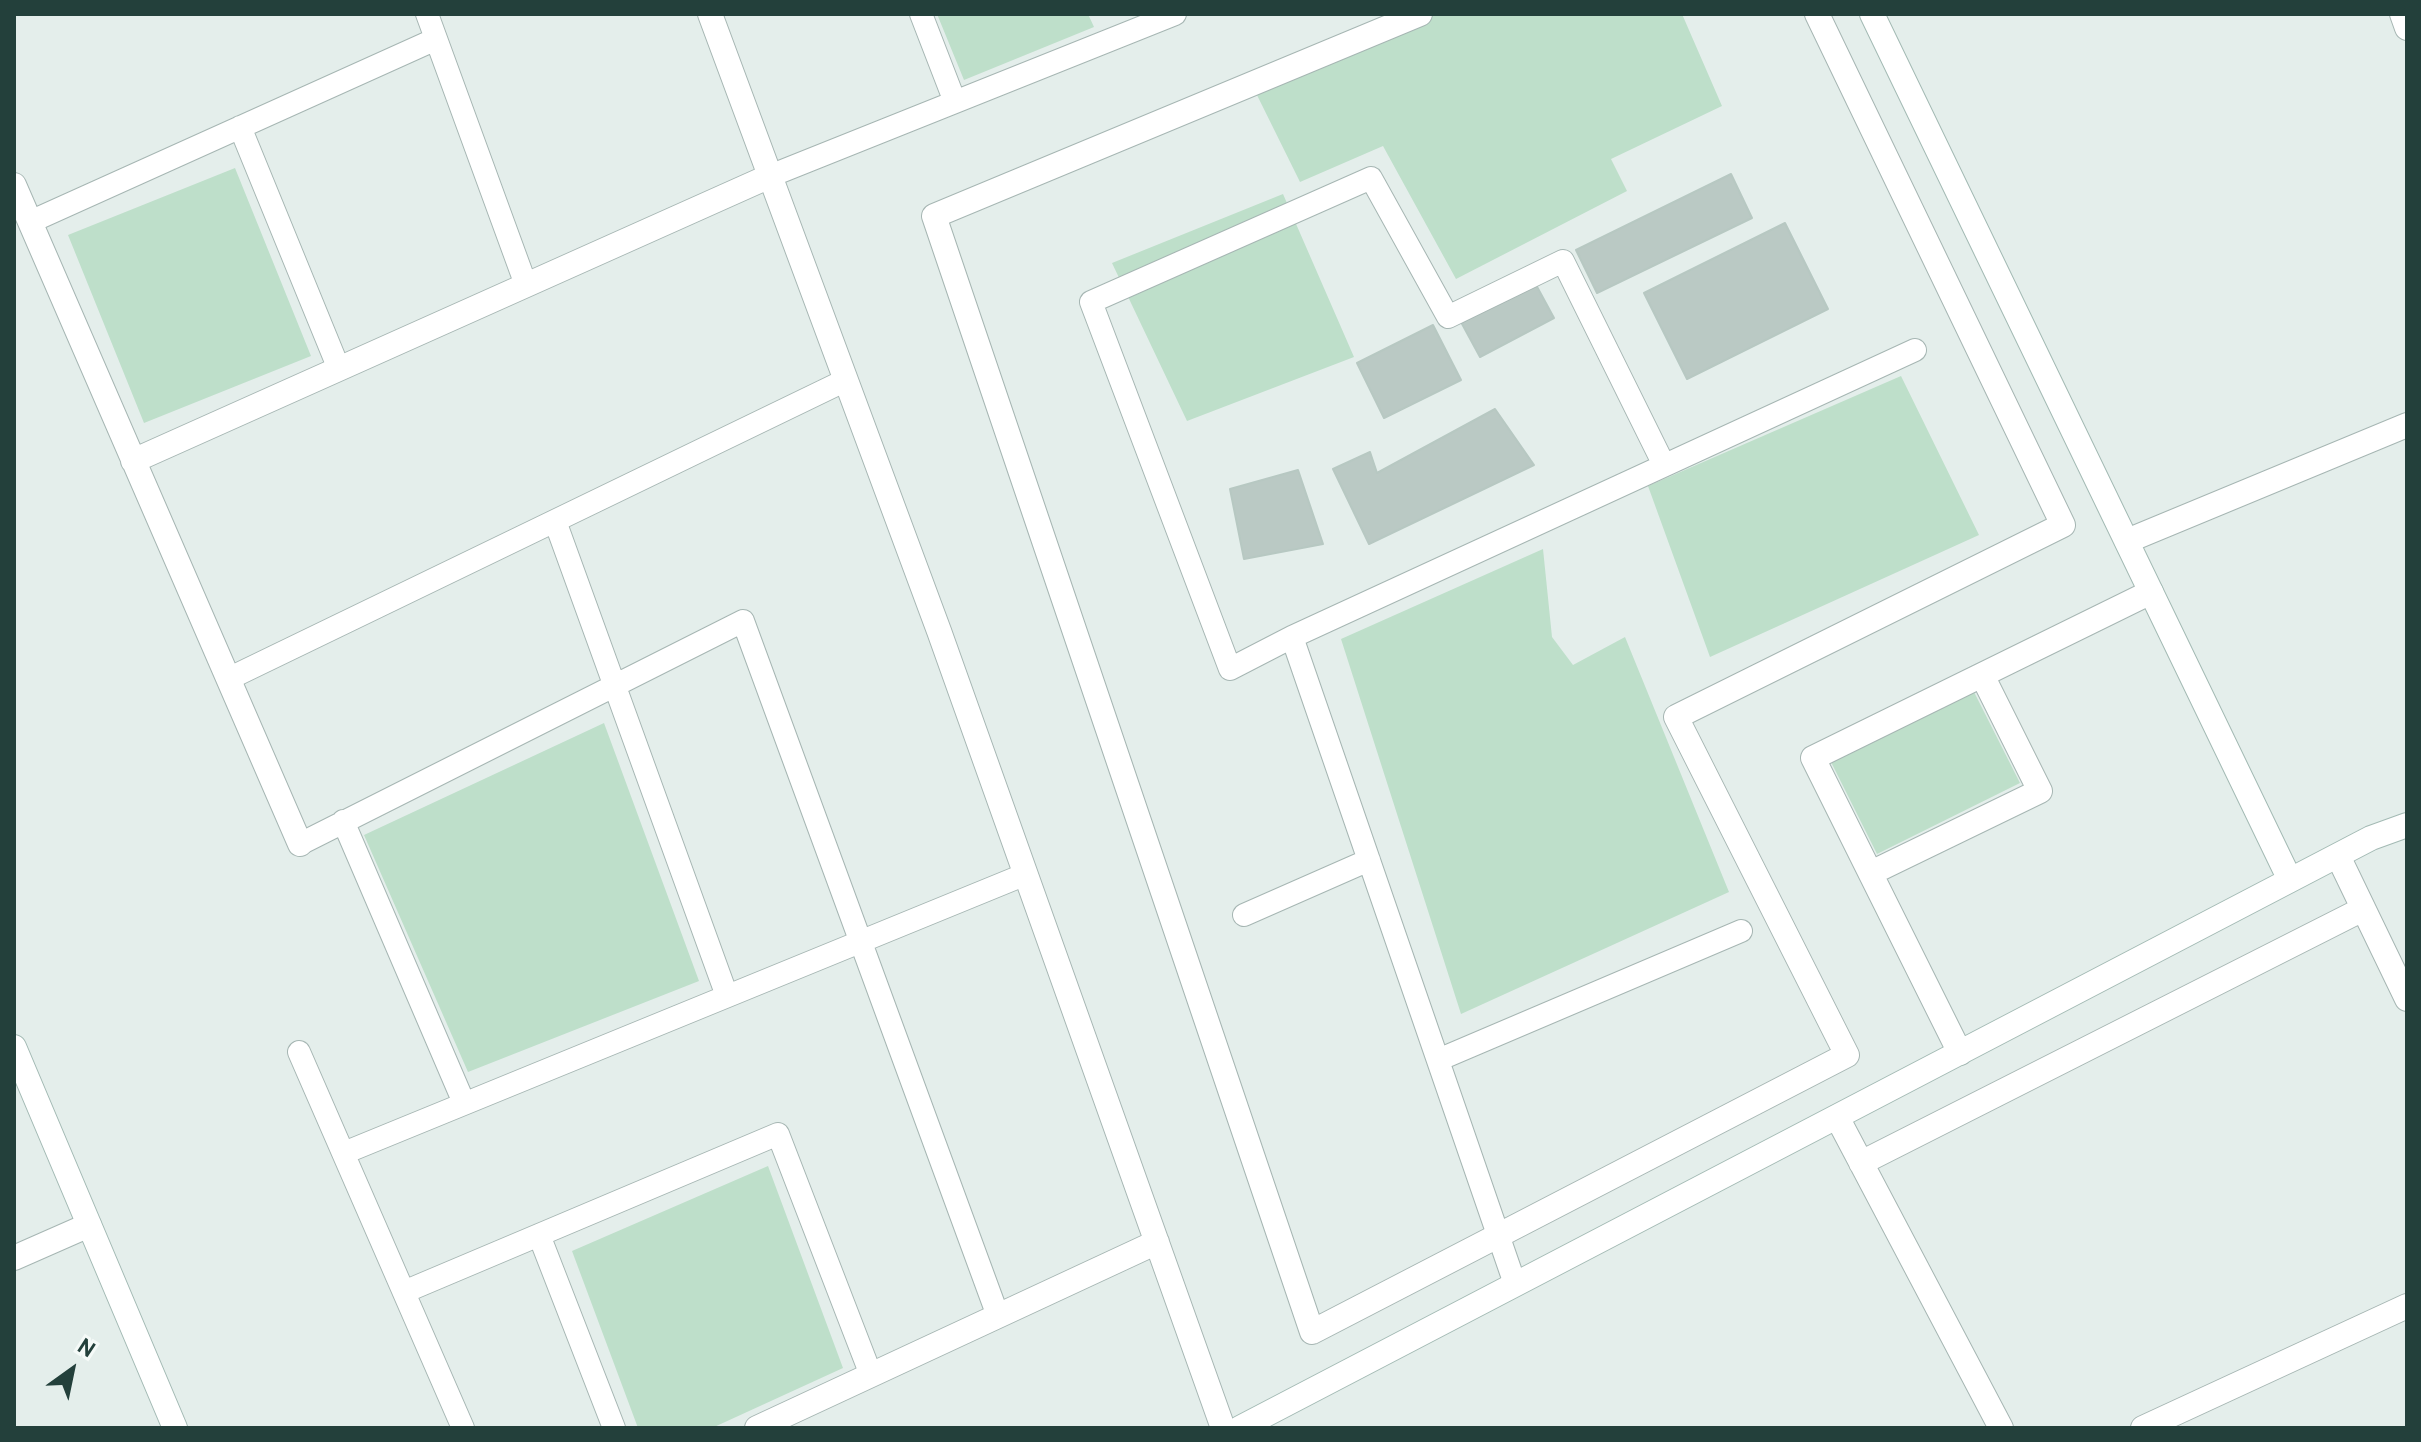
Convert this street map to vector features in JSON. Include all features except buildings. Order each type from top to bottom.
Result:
[{"type":"street","points":[[710,14],[1026,874],[1223,1428]]},
{"type":"street","points":[[1420,14],[934,216],[1312,1332],[1847,1055],[1676,717],[2063,525],[1817,14]]},
{"type":"street","points":[[1872,14],[2290,880]]},
{"type":"street","points":[[2402,14],[2407,28]]},
{"type":"street","points":[[133,461],[770,176]]},
{"type":"street","points":[[14,185],[300,844]]},
{"type":"street","points":[[2127,541],[2407,425]]},
{"type":"street","points":[[1960,1053],[1813,758],[2151,592]]},
{"type":"street","points":[[1871,873],[2040,791],[1982,675]]},
{"type":"street","points":[[1240,1428],[2371,838],[2407,825]]},
{"type":"street","points":[[2338,856],[2407,999]]},
{"type":"street","points":[[1861,1163],[2363,909]]},
{"type":"street","points":[[14,1047],[175,1428]]},
{"type":"street","points":[[1837,1117],[2001,1428]]},
{"type":"street","points":[[14,1258],[89,1225]]},
{"type":"street","points":[[757,1428],[1157,1242]]},
{"type":"street","points":[[2143,1428],[2407,1306]]},
{"type":"lane","points":[[427,14],[526,285]]},
{"type":"lane","points":[[921,14],[955,102]]},
{"type":"lane","points":[[770,176],[955,102],[1120,24],[1175,14]]},
{"type":"lane","points":[[30,222],[436,39]]},
{"type":"lane","points":[[240,127],[339,369]]},
{"type":"lane","points":[[1664,465],[1563,261],[1448,317],[1371,178],[1091,302],[1230,669],[1292,637],[1915,350]]},
{"type":"lane","points":[[228,679],[846,380]]},
{"type":"lane","points":[[555,521],[727,996]]},
{"type":"lane","points":[[300,844],[743,621],[998,1316]]},
{"type":"lane","points":[[1292,637],[1515,1284]]},
{"type":"lane","points":[[343,821],[464,1103]]},
{"type":"lane","points":[[1244,915],[1369,860]]},
{"type":"lane","points":[[344,1153],[1026,874]]},
{"type":"lane","points":[[1438,1060],[1741,931]]},
{"type":"lane","points":[[299,1052],[463,1428]]},
{"type":"lane","points":[[404,1292],[778,1134],[871,1375]]},
{"type":"lane","points":[[539,1235],[614,1428]]},
{"type":"green space","points":[[937,14],[1088,14],[1094,27],[964,80]]},
{"type":"green space","points":[[1436,14],[1682,14],[1722,106],[1611,159],[1627,191],[1456,279],[1383,146],[1300,182],[1254,89]]},
{"type":"green space","points":[[235,168],[311,356],[144,423],[68,235]]},
{"type":"green space","points":[[1283,194],[1354,357],[1187,421],[1112,263]]},
{"type":"green space","points":[[1901,376],[1979,535],[1710,657],[1648,486]]},
{"type":"green space","points":[[1543,549],[1552,637],[1573,665],[1625,637],[1729,892],[1461,1014],[1341,639]]},
{"type":"green space","points":[[1973,690],[2020,783],[1877,854],[1830,760]]},
{"type":"green space","points":[[604,723],[699,981],[468,1072],[364,835]]},
{"type":"green space","points":[[768,1166],[843,1368],[712,1428],[638,1428],[572,1251]]}]
